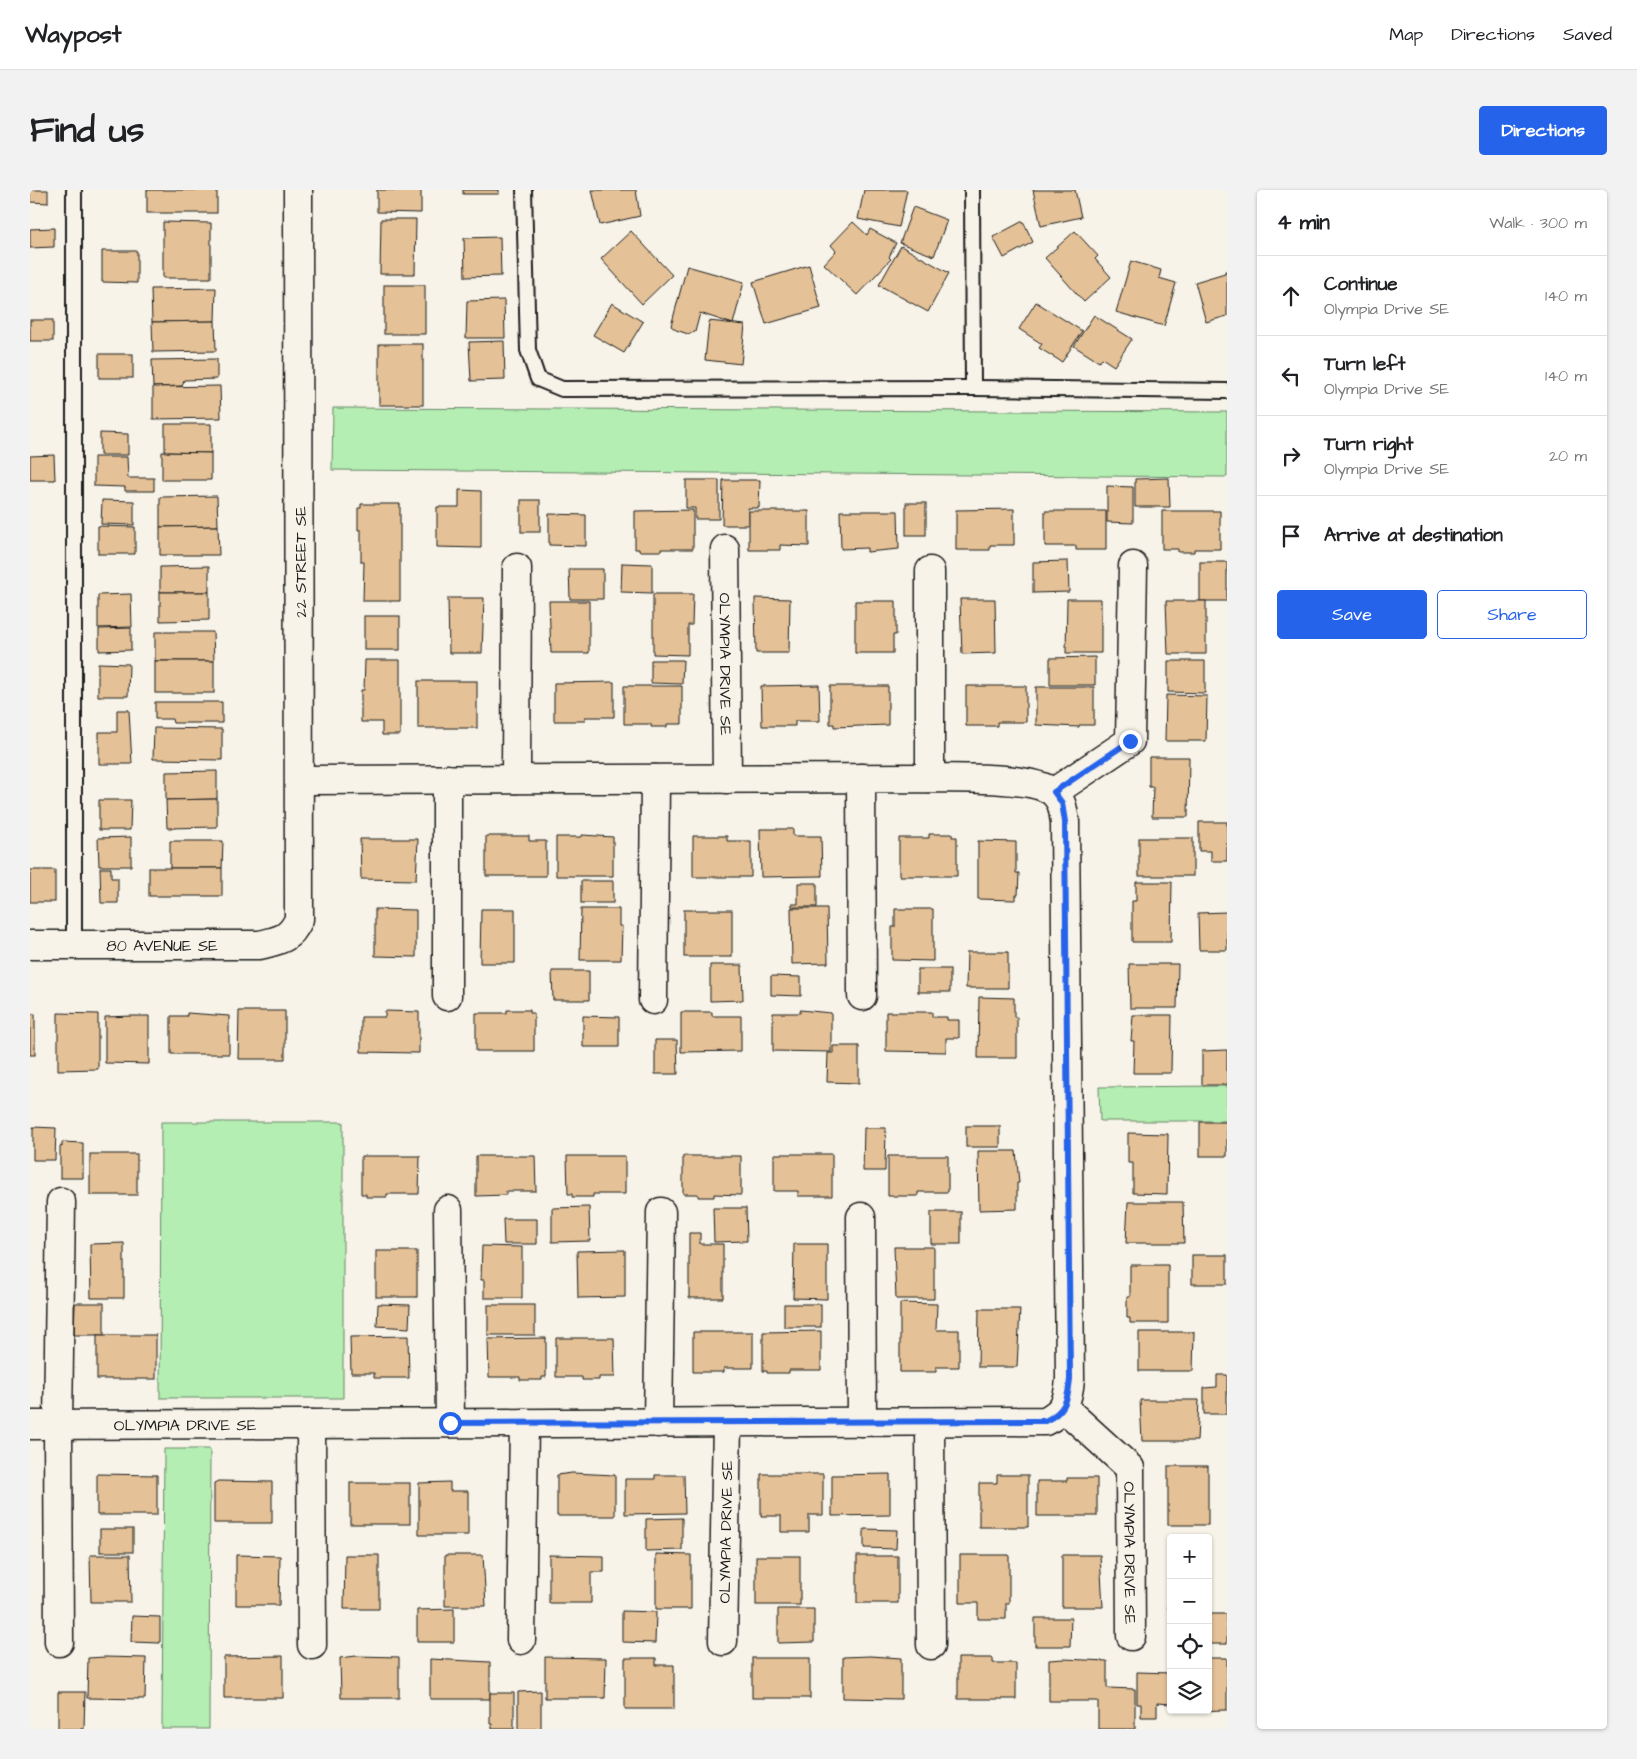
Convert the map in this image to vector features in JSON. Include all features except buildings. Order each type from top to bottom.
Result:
[{"type":"street","name":"22 STREET SE","points":[[292,933],[300,919],[298,190]]},
{"type":"street","name":"OLYMPIA DRIVE SE","points":[[724,549],[727,779]]},
{"type":"street","points":[[1054,792],[1130,741],[1133,566]]},
{"type":"street","points":[[516,779],[517,568]]},
{"type":"street","points":[[930,571],[930,778]]},
{"type":"street","points":[[861,778],[862,996]]},
{"type":"street","points":[[301,780],[930,778],[1019,781],[1040,784],[1054,792],[1062,803],[1065,822],[1070,1379],[1064,1408]]},
{"type":"street","points":[[447,779],[447,996]]},
{"type":"street","points":[[653,1000],[655,779]]},
{"type":"street","name":"80 AVENUE SE","points":[[30,945],[260,945],[279,940],[292,933]]},
{"type":"street","points":[[59,1642],[58,1425],[61,1202]]},
{"type":"street","points":[[448,1210],[450,1423]]},
{"type":"street","points":[[658,1423],[661,1212]]},
{"type":"street","points":[[861,1217],[862,1422]]},
{"type":"street","name":"OLYMPIA DRIVE SE","points":[[30,1425],[1045,1421],[1058,1415],[1064,1408],[1130,1468],[1131,1636]]},
{"type":"street","points":[[930,1422],[931,1645]]},
{"type":"street","points":[[521,1640],[524,1423]]},
{"type":"street","name":"OLYMPIA DRIVE SE","points":[[723,1641],[727,1423]]},
{"type":"street","points":[[312,1424],[312,1645]]},
{"type":"lane","points":[[74,190],[74,945]]},
{"type":"lane","points":[[524,190],[528,350],[538,379],[562,389],[973,388],[1227,391]]},
{"type":"lane","points":[[972,190],[973,388]]},
{"type":"green space","points":[[333,408],[1227,412],[1227,477],[332,470]]},
{"type":"green space","points":[[1227,1086],[1227,1121],[1100,1121],[1099,1087]]},
{"type":"green space","points":[[161,1122],[343,1122],[343,1398],[160,1398]]},
{"type":"green space","points":[[164,1449],[210,1449],[209,1729],[162,1729]]},
{"type":"route","points":[[450,1423],[1045,1421],[1058,1415],[1068,1399],[1070,1379],[1069,1103],[1065,822],[1062,803],[1054,792],[1130,741]]}]
